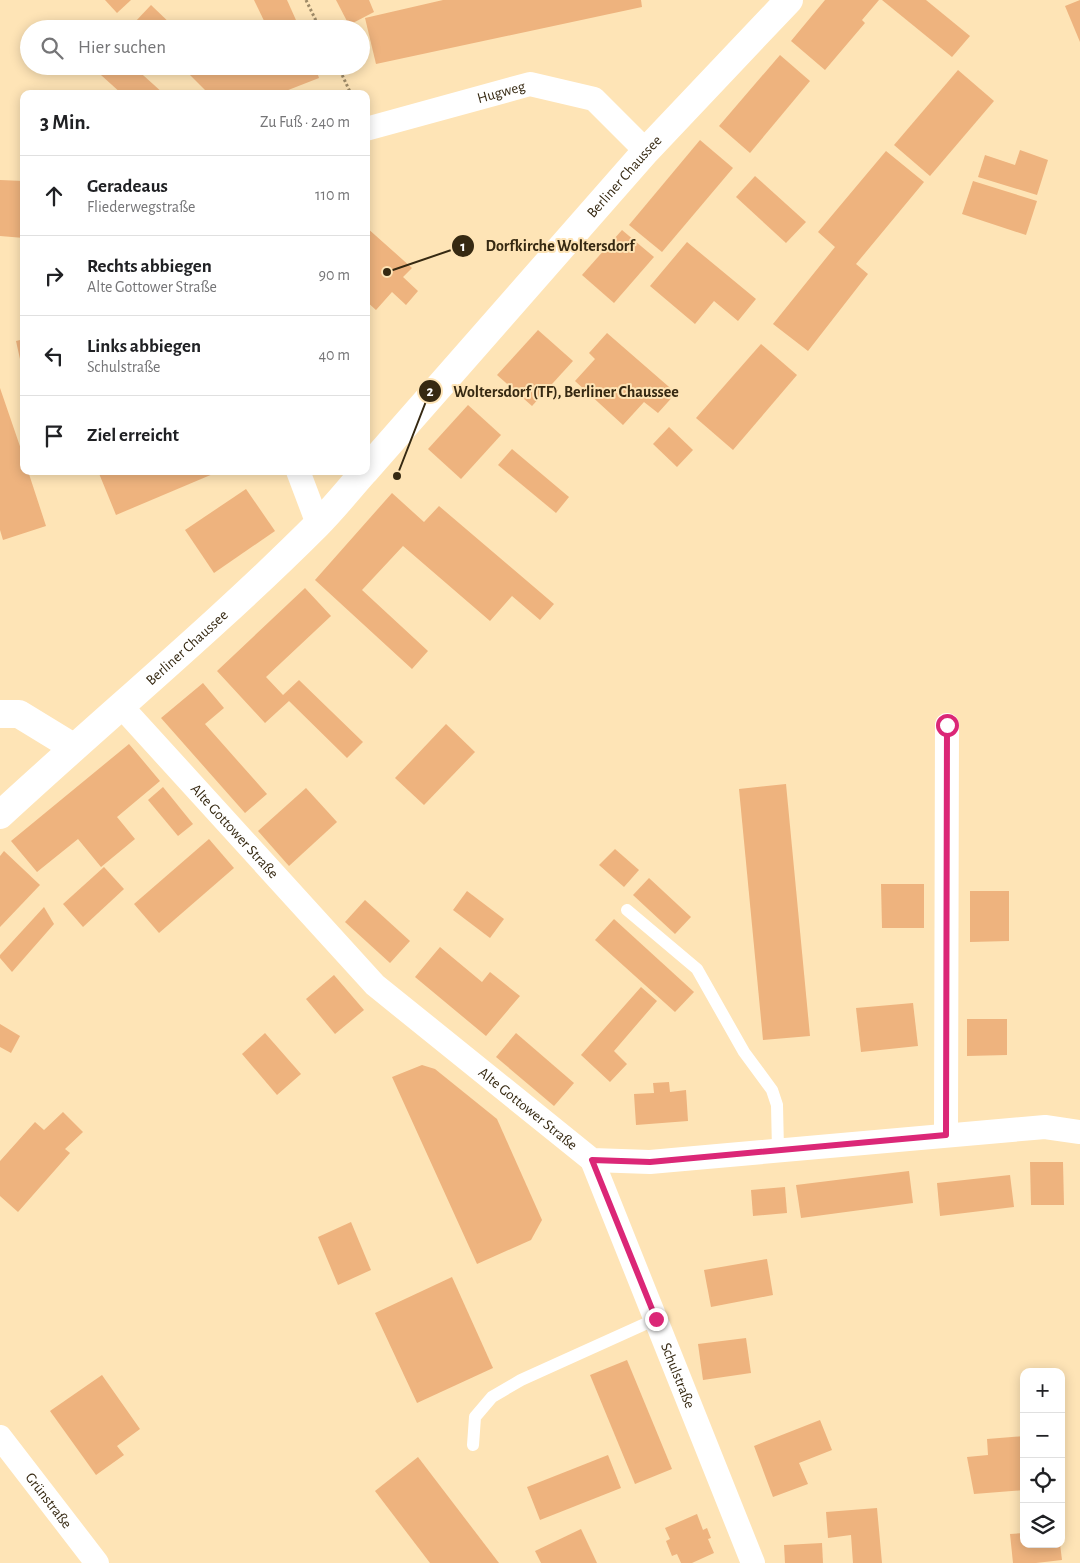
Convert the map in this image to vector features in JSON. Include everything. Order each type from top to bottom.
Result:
[{"type":"street","name":"Berliner Chaussee","points":[[370,465],[646,151],[789,0]]},
{"type":"street","name":"Hugweg","points":[[370,128],[530,84],[594,99],[646,151]]},
{"type":"street","points":[[300,475],[318,524]]},
{"type":"street","name":"Berliner Chaussee","points":[[0,815],[73,747],[192,643],[318,524],[362,475]]},
{"type":"street","name":"Alte Gottower Straße","points":[[121,706],[375,985],[592,1160]]},
{"type":"street","points":[[0,714],[19,714],[73,747]]},
{"type":"street","points":[[946,1135],[947,725]]},
{"type":"street","points":[[592,1160],[650,1162],[1045,1127],[1080,1132]]},
{"type":"street","name":"Schulstraße","points":[[592,1160],[753,1563]]},
{"type":"street","name":"Grünstraße","points":[[0,1437],[97,1563]]},
{"type":"lane","points":[[627,910],[697,969],[744,1052],[772,1090],[777,1105],[778,1150]]},
{"type":"lane","points":[[473,1445],[476,1417],[492,1397],[521,1380],[656,1319]]},
{"type":"path","points":[[306,0],[316,20]]},
{"type":"path","points":[[342,75],[349,90]]},
{"type":"building","points":[[105,0],[131,0],[117,13]]},
{"type":"building","points":[[254,0],[287,0],[296,20],[264,20]]},
{"type":"building","points":[[336,0],[369,0],[374,12],[359,20],[346,20]]},
{"type":"building","points":[[443,0],[641,0],[642,7],[376,64],[370,39],[370,20],[365,20],[365,18]]},
{"type":"building","points":[[825,0],[879,0],[862,20],[865,23],[825,70],[791,41]]},
{"type":"building","points":[[882,0],[926,0],[970,36],[952,57]]},
{"type":"building","points":[[1080,0],[1080,42],[1065,6]]},
{"type":"building","points":[[151,5],[167,20],[137,20]]},
{"type":"building","points":[[780,55],[810,81],[750,153],[719,126]]},
{"type":"building","points":[[958,70],[994,101],[930,176],[894,145]]},
{"type":"building","points":[[101,75],[143,75],[160,90],[118,90]]},
{"type":"building","points":[[190,75],[318,75],[319,78],[288,90],[205,90]]},
{"type":"building","points":[[700,140],[733,168],[662,252],[629,225]]},
{"type":"building","points":[[1020,150],[1048,160],[1037,195],[978,177],[985,155],[1015,165]]},
{"type":"building","points":[[886,151],[924,182],[856,264],[868,274],[808,351],[773,324],[835,247],[818,232]]},
{"type":"building","points":[[755,176],[806,222],[786,243],[736,197]]},
{"type":"building","points":[[0,180],[20,181],[20,238],[0,236]]},
{"type":"building","points":[[973,181],[1037,201],[1026,235],[962,214]]},
{"type":"building","points":[[622,230],[654,257],[614,303],[582,275]]},
{"type":"building","points":[[370,231],[412,268],[403,277],[418,291],[406,305],[392,292],[376,310],[370,305]]},
{"type":"building","points":[[687,242],[756,299],[738,321],[714,301],[695,324],[650,286]]},
{"type":"building","points":[[538,330],[573,361],[532,406],[497,375]]},
{"type":"building","points":[[607,333],[676,393],[658,413],[644,402],[623,425],[575,381],[595,359],[589,353]]},
{"type":"building","points":[[20,340],[20,359],[16,341]]},
{"type":"building","points":[[761,344],[797,375],[733,450],[696,418]]},
{"type":"building","points":[[0,388],[20,446],[20,475],[29,475],[46,526],[3,540],[0,530]]},
{"type":"building","points":[[468,405],[501,435],[461,479],[428,449]]},
{"type":"building","points":[[669,427],[693,450],[677,467],[653,444]]},
{"type":"building","points":[[512,449],[569,497],[556,513],[498,465]]},
{"type":"building","points":[[100,475],[211,475],[116,515]]},
{"type":"building","points":[[246,489],[275,531],[214,573],[185,530]]},
{"type":"building","points":[[392,493],[424,522],[439,506],[554,604],[540,620],[512,596],[490,621],[403,546],[362,590],[428,651],[412,669],[315,580]]},
{"type":"building","points":[[305,588],[331,616],[266,677],[283,695],[299,680],[363,742],[347,758],[289,701],[265,723],[217,671]]},
{"type":"building","points":[[203,683],[224,708],[205,724],[267,794],[245,813],[161,718]]},
{"type":"building","points":[[446,724],[475,752],[424,805],[395,778]]},
{"type":"building","points":[[129,744],[160,781],[117,817],[135,839],[101,867],[78,839],[37,872],[11,841]]},
{"type":"building","points":[[786,784],[810,1036],[763,1040],[739,789]]},
{"type":"building","points":[[163,787],[193,824],[178,836],[148,800]]},
{"type":"building","points":[[306,788],[337,822],[289,866],[258,831]]},
{"type":"building","points":[[209,839],[234,868],[159,933],[134,904]]},
{"type":"building","points":[[615,849],[639,870],[624,887],[599,865]]},
{"type":"building","points":[[4,851],[40,885],[0,927],[0,856]]},
{"type":"building","points":[[104,867],[124,889],[83,927],[63,904]]},
{"type":"building","points":[[649,878],[691,917],[675,934],[633,895]]},
{"type":"building","points":[[881,884],[924,884],[924,928],[882,928]]},
{"type":"building","points":[[467,891],[504,919],[490,938],[453,910]]},
{"type":"building","points":[[970,891],[1009,891],[1009,941],[970,942]]},
{"type":"building","points":[[365,900],[410,941],[390,963],[345,922]]},
{"type":"building","points":[[44,907],[54,924],[12,972],[0,958],[0,955]]},
{"type":"building","points":[[614,919],[694,992],[675,1012],[595,940]]},
{"type":"building","points":[[440,947],[482,982],[490,972],[520,996],[486,1036],[415,977]]},
{"type":"building","points":[[334,975],[364,1010],[335,1034],[306,999]]},
{"type":"building","points":[[641,987],[657,1001],[614,1051],[627,1064],[610,1082],[581,1055]]},
{"type":"building","points":[[913,1003],[918,1046],[861,1052],[856,1008]]},
{"type":"building","points":[[967,1019],[1007,1019],[1007,1055],[967,1056]]},
{"type":"building","points":[[0,1024],[20,1036],[11,1053],[0,1047]]},
{"type":"building","points":[[265,1033],[301,1074],[277,1095],[242,1054]]},
{"type":"building","points":[[516,1033],[574,1083],[554,1106],[496,1057]]},
{"type":"building","points":[[422,1065],[435,1069],[497,1119],[542,1220],[531,1240],[477,1264],[392,1077]]},
{"type":"building","points":[[669,1082],[670,1092],[686,1090],[688,1121],[636,1125],[634,1094],[654,1093],[653,1083]]},
{"type":"building","points":[[63,1112],[83,1132],[65,1149],[70,1153],[18,1212],[0,1196],[0,1161],[35,1122],[44,1130]]},
{"type":"building","points":[[1030,1162],[1063,1162],[1064,1205],[1031,1205]]},
{"type":"building","points":[[909,1171],[913,1203],[801,1218],[796,1185]]},
{"type":"building","points":[[1010,1175],[1014,1207],[940,1216],[937,1183]]},
{"type":"building","points":[[785,1187],[787,1213],[753,1216],[751,1190]]},
{"type":"building","points":[[351,1222],[371,1270],[338,1285],[318,1237]]},
{"type":"building","points":[[767,1259],[773,1295],[711,1307],[704,1270]]},
{"type":"building","points":[[452,1277],[493,1368],[417,1403],[375,1313]]},
{"type":"building","points":[[746,1338],[751,1373],[703,1380],[698,1344]]},
{"type":"building","points":[[627,1360],[672,1469],[635,1484],[590,1375]]},
{"type":"building","points":[[102,1375],[140,1429],[117,1446],[124,1455],[96,1475],[50,1411]]},
{"type":"building","points":[[820,1420],[832,1450],[799,1463],[808,1484],[773,1497],[754,1446]]},
{"type":"building","points":[[1020,1436],[1020,1490],[974,1494],[967,1457],[988,1455],[987,1439]]},
{"type":"building","points":[[608,1455],[621,1488],[540,1520],[527,1487]]},
{"type":"building","points":[[418,1457],[499,1563],[430,1563],[375,1491]]},
{"type":"building","points":[[877,1508],[882,1563],[853,1563],[851,1535],[828,1538],[826,1512]]},
{"type":"building","points":[[697,1514],[703,1530],[707,1528],[711,1538],[708,1539],[714,1553],[692,1563],[681,1563],[677,1554],[672,1556],[666,1541],[670,1539],[665,1528]]},
{"type":"building","points":[[581,1529],[597,1563],[541,1563],[535,1551]]},
{"type":"building","points":[[1020,1533],[1020,1548],[1060,1548],[1062,1560],[1013,1563],[1010,1534]]},
{"type":"building","points":[[822,1543],[823,1563],[785,1563],[784,1545]]},
{"type":"place","name":"Dorfkirche Woltersdorf","points":[[387,272]]},
{"type":"place","name":"Woltersdorf (TF), Berliner Chaussee","points":[[397,476]]},
{"type":"route","points":[[656,1319],[592,1160],[650,1162],[946,1135],[947,725]]}]
